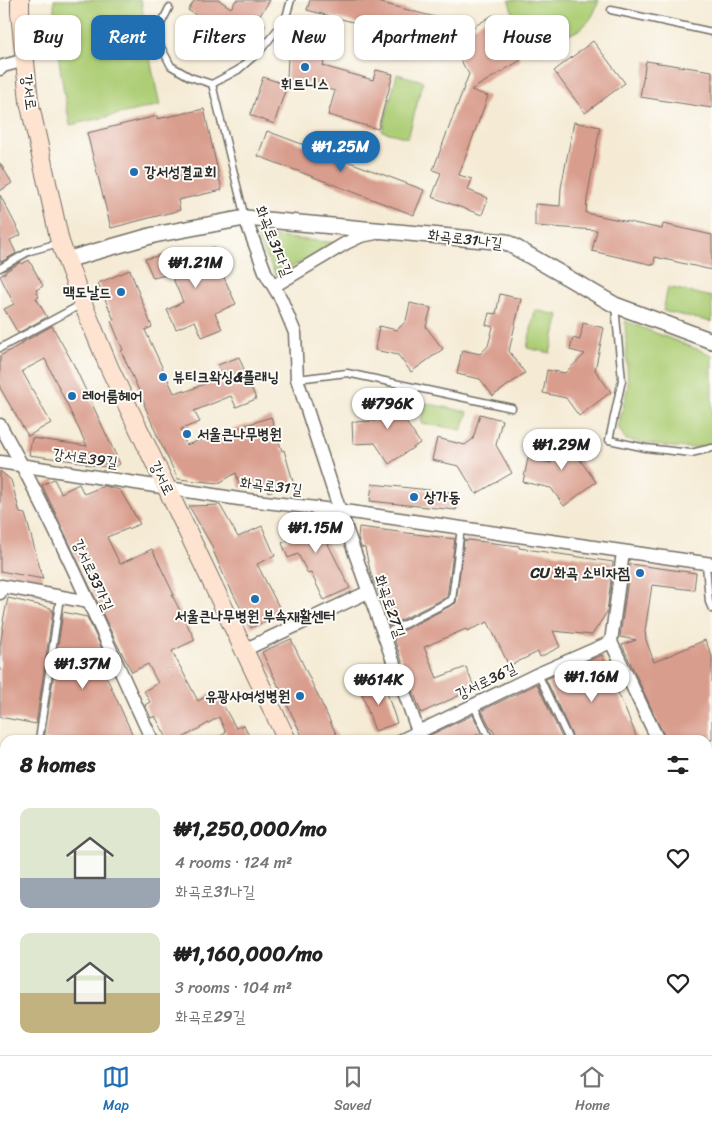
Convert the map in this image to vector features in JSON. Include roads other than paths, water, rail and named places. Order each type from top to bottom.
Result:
[{"type":"main road","name":"강서로","points":[[20,0],[20,15]]},
{"type":"main road","name":"강서로","points":[[25,60],[29,101],[60,242],[66,260],[109,367],[285,735]]},
{"type":"street","points":[[0,68],[25,60]]},
{"type":"street","points":[[66,260],[154,235],[245,218]]},
{"type":"street","name":"화곡로31나길","points":[[245,218],[506,242],[615,305],[712,341]]},
{"type":"street","name":"화곡로31다길","points":[[245,218],[266,274],[281,299],[296,333],[297,379],[340,511]]},
{"type":"street","name":"화곡로31나길","points":[[274,286],[346,243],[361,236],[388,231]]},
{"type":"street","name":"강서로33가길","points":[[0,425],[22,465],[89,602],[150,735]]},
{"type":"street","name":"강서로39길","points":[[0,462],[166,487]]},
{"type":"street","name":"화곡로31길","points":[[166,487],[239,499],[340,511],[709,564]]},
{"type":"street","name":"화곡로27길","points":[[340,511],[418,735]]},
{"type":"street","points":[[623,552],[611,642],[656,735]]},
{"type":"street","points":[[0,589],[89,602]]},
{"type":"street","points":[[244,650],[368,592]]},
{"type":"street","name":"강서로36길","points":[[421,735],[436,723],[538,674],[611,642]]},
{"type":"lane","points":[[287,15],[292,0]]},
{"type":"lane","points":[[169,8],[160,26],[160,45],[171,66],[190,77],[212,84],[238,70],[260,51],[274,34]]},
{"type":"lane","points":[[611,10],[712,32]]},
{"type":"lane","name":"화곡로31다길","points":[[212,84],[245,218]]},
{"type":"lane","points":[[0,268],[30,251],[60,242]]},
{"type":"lane","points":[[0,348],[83,304]]},
{"type":"lane","points":[[615,305],[622,380],[609,440],[646,448],[691,453],[712,448]]},
{"type":"lane","points":[[297,379],[347,373],[512,408]]},
{"type":"lane","points":[[383,635],[452,600],[461,528]]},
{"type":"lane","points":[[709,564],[709,602],[712,608]]},
{"type":"lane","points":[[40,735],[60,597]]},
{"type":"lane","points":[[538,674],[567,735]]},
{"type":"lane","points":[[474,706],[488,735]]},
{"type":"place","name":"휘트니스","points":[[305,67]]},
{"type":"place","name":"강서성결교회","points":[[134,172]]},
{"type":"place","name":"맥도날드","points":[[121,292]]},
{"type":"place","name":"뷰티크왁싱&플래닝","points":[[163,377]]},
{"type":"place","name":"레어룸헤어","points":[[72,396]]},
{"type":"place","name":"서울큰나무병원","points":[[187,434]]},
{"type":"place","name":"상가동","points":[[414,497]]},
{"type":"place","name":"CU 화곡 소비자점","points":[[640,573]]},
{"type":"place","name":"서울큰나무병원 부속재활센터","points":[[255,599]]},
{"type":"place","name":"유광사여성병원","points":[[300,696]]}]
